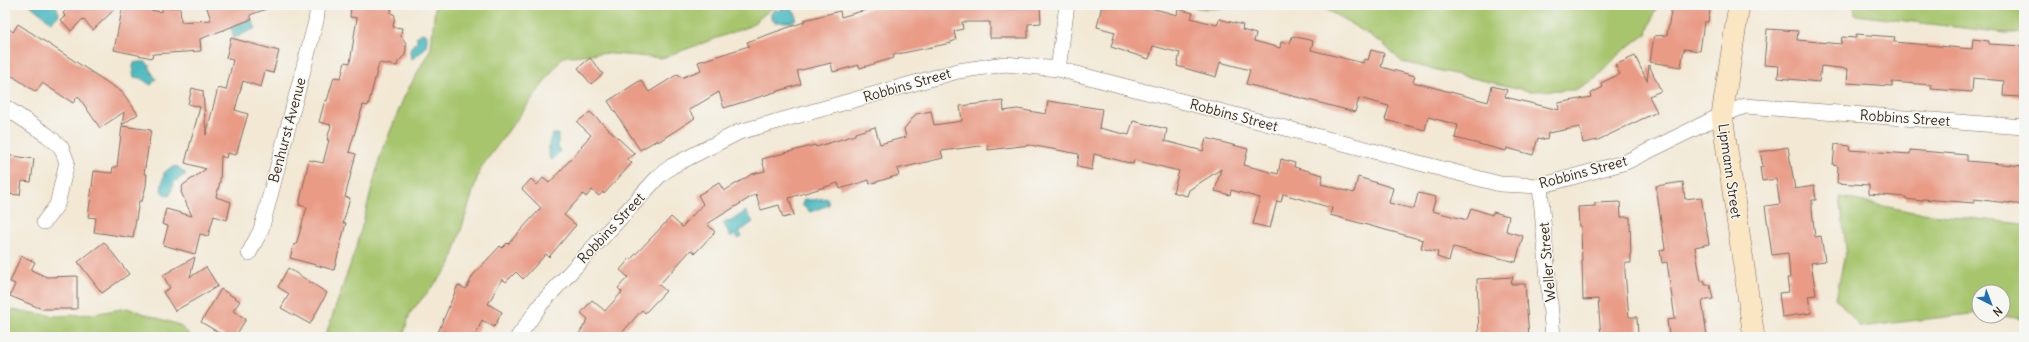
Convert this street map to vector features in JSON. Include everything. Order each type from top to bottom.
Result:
[{"type":"street","name":"Benhurst Avenue","points":[[249,253],[261,230],[316,21],[318,5]]},
{"type":"street","points":[[1058,69],[1067,5]]},
{"type":"street","name":"Lipmann Street","points":[[1739,5],[1722,115],[1754,337]]},
{"type":"street","name":"Robbins Street","points":[[518,337],[541,304],[659,176],[672,166],[739,132],[958,71],[1005,64],[1058,69],[1500,184],[1540,186],[1626,162],[1722,115],[1745,106],[2024,127]]},
{"type":"street","points":[[5,107],[47,135],[61,147],[67,162],[57,205],[44,222]]},
{"type":"street","name":"Weller Street","points":[[1540,186],[1553,337]]},
{"type":"green space","points":[[435,5],[776,5],[750,26],[662,58],[600,53],[563,57],[480,169],[450,266],[410,313],[403,337],[325,337],[357,245],[380,157],[404,97],[431,48]]},
{"type":"green space","points":[[1184,5],[1319,5],[1205,9]]},
{"type":"green space","points":[[1319,5],[1657,5],[1647,33],[1619,54],[1595,79],[1575,90],[1529,91],[1402,62],[1381,42]]},
{"type":"green space","points":[[1854,5],[2024,5],[2024,33],[2005,33],[1855,15]]},
{"type":"green space","points":[[1840,197],[1913,212],[2024,224],[2024,319],[2011,317],[2011,284],[1971,284],[1971,314],[1860,327],[1836,298],[1846,249]]},
{"type":"green space","points":[[127,308],[179,325],[192,337],[10,337],[5,335],[5,309],[56,316],[93,314]]},
{"type":"water","points":[[30,5],[56,5],[59,15],[51,22]]},
{"type":"water","points":[[787,6],[796,14],[796,19],[792,22],[775,22],[771,19],[771,14],[774,9],[779,11]]},
{"type":"water","points":[[251,19],[256,28],[234,38],[231,28]]},
{"type":"water","points":[[422,33],[427,35],[424,50],[412,59],[410,49],[417,41],[417,36]]},
{"type":"water","points":[[146,62],[149,65],[150,70],[156,79],[151,85],[140,78],[134,77],[134,63]]},
{"type":"water","points":[[553,134],[558,134],[558,146],[560,151],[552,160],[550,159],[549,146]]},
{"type":"water","points":[[177,166],[186,174],[174,182],[170,195],[167,196],[161,191],[164,173],[170,168]]},
{"type":"water","points":[[827,198],[829,205],[810,212],[802,205],[804,199],[812,200]]},
{"type":"water","points":[[746,211],[753,222],[739,232],[742,236],[738,239],[735,235],[731,237],[723,223],[727,220],[729,222]]},
{"type":"building","points":[[70,5],[119,5],[93,30],[83,19],[71,31],[61,20],[65,16],[63,13],[71,6]]},
{"type":"building","points":[[123,5],[162,12],[162,8],[180,7],[181,22],[211,20],[206,5],[274,6],[250,15],[252,19],[200,39],[201,51],[153,54],[152,58],[114,50]]},
{"type":"building","points":[[351,5],[392,5],[391,13],[395,15],[393,27],[402,28],[401,36],[406,43],[406,49],[405,55],[398,62],[397,66],[379,63],[368,106],[363,105],[349,152],[356,154],[345,197],[350,198],[343,223],[346,223],[334,270],[290,258],[294,244],[296,245],[307,207],[299,205],[309,160],[323,163],[329,140],[327,140],[331,125],[319,122],[325,100],[327,101],[334,77],[341,78],[345,62],[350,63],[357,18],[350,17]]},
{"type":"building","points":[[883,5],[1040,5],[1041,23],[1028,24],[1028,38],[990,38],[990,22],[962,22],[963,29],[954,31],[956,40],[951,43],[893,55],[894,58],[860,68],[859,65],[833,72],[831,63],[797,71],[801,84],[724,108],[719,92],[689,110],[695,118],[658,142],[657,140],[640,150],[608,101],[641,80],[649,92],[678,74],[681,78],[701,70],[698,62],[749,46],[747,42],[804,22],[804,20],[840,11],[841,17]]},
{"type":"building","points":[[1102,5],[1140,5],[1177,15],[1178,9],[1193,13],[1191,18],[1217,25],[1219,19],[1243,25],[1242,30],[1256,34],[1254,41],[1280,48],[1281,42],[1290,44],[1292,36],[1313,41],[1311,50],[1363,63],[1364,59],[1368,60],[1371,50],[1383,53],[1381,67],[1415,76],[1413,82],[1488,102],[1492,86],[1507,90],[1505,97],[1559,110],[1558,103],[1591,97],[1590,94],[1603,87],[1601,83],[1620,74],[1615,65],[1635,56],[1647,81],[1649,65],[1661,91],[1649,96],[1657,112],[1598,140],[1583,143],[1580,127],[1548,133],[1547,140],[1538,138],[1533,155],[1507,148],[1506,151],[1455,138],[1458,125],[1428,117],[1425,130],[1385,120],[1389,106],[1359,98],[1355,112],[1246,84],[1250,70],[1220,62],[1216,77],[1177,66],[1180,53],[1153,46],[1149,59],[1111,47],[1115,32],[1097,27]]},
{"type":"building","points":[[1672,5],[1711,5],[1708,22],[1704,22],[1700,51],[1684,49],[1681,67],[1650,62],[1654,36],[1667,35]]},
{"type":"building","points":[[18,24],[122,92],[138,114],[122,125],[124,112],[100,128],[78,96],[73,103],[42,83],[36,92],[5,71],[5,26],[13,32]]},
{"type":"building","points":[[1767,29],[1798,31],[1797,40],[1841,44],[1842,37],[1856,38],[1856,34],[1895,37],[1894,42],[1972,49],[1973,39],[1989,41],[1989,44],[2024,46],[2020,97],[2003,96],[2004,81],[1973,78],[1972,92],[1931,89],[1932,85],[1892,82],[1892,86],[1847,83],[1848,69],[1821,66],[1819,82],[1778,78],[1779,66],[1764,65]]},
{"type":"building","points":[[231,38],[279,51],[273,73],[265,71],[261,87],[243,81],[235,110],[248,114],[236,155],[227,153],[226,158],[221,156],[220,182],[216,197],[231,202],[227,220],[214,216],[208,236],[200,234],[195,254],[163,245],[168,226],[162,224],[166,209],[192,216],[181,192],[183,185],[206,169],[185,163],[200,107],[188,104],[192,88],[203,91],[206,135],[218,88],[226,90],[233,60],[226,58]]},
{"type":"building","points":[[590,58],[603,74],[591,84],[578,68]]},
{"type":"building","points":[[1003,101],[1004,111],[1017,109],[1046,114],[1048,101],[1102,109],[1099,128],[1129,135],[1133,121],[1167,129],[1165,141],[1203,151],[1206,138],[1248,149],[1244,165],[1278,174],[1281,159],[1295,163],[1294,167],[1323,175],[1321,184],[1354,193],[1358,177],[1393,188],[1389,203],[1414,209],[1418,193],[1436,197],[1432,211],[1467,220],[1471,208],[1492,215],[1493,212],[1509,216],[1506,231],[1523,236],[1516,262],[1453,247],[1449,261],[1437,257],[1438,252],[1421,248],[1423,240],[1330,215],[1332,208],[1283,194],[1281,202],[1277,201],[1270,228],[1253,224],[1260,198],[1231,190],[1230,195],[1215,191],[1221,169],[1189,190],[1187,196],[1173,192],[1179,171],[1134,160],[1133,164],[1094,154],[1092,170],[1077,167],[1079,154],[1030,145],[988,150],[988,145],[941,151],[943,158],[897,169],[899,175],[870,184],[869,180],[840,189],[838,183],[789,198],[794,215],[783,218],[779,205],[761,210],[756,194],[707,224],[715,232],[695,253],[691,250],[659,285],[666,291],[645,313],[642,310],[618,337],[577,337],[588,319],[581,313],[592,300],[605,311],[622,292],[618,288],[628,277],[620,270],[671,217],[682,227],[703,204],[698,195],[719,183],[724,191],[752,174],[765,171],[762,159],[815,145],[816,147],[875,127],[880,144],[906,137],[904,129],[916,114],[931,111],[934,125],[962,121],[960,106]]},
{"type":"building","points":[[590,112],[635,154],[627,159],[632,163],[604,194],[603,192],[599,196],[592,190],[586,197],[583,194],[564,215],[576,225],[549,257],[546,254],[523,279],[516,272],[506,282],[502,279],[488,304],[502,312],[494,327],[482,320],[475,337],[436,337],[458,285],[466,289],[473,275],[500,246],[502,248],[507,243],[508,244],[541,208],[522,189],[531,179],[537,185],[543,178],[549,183],[591,135],[577,122]]},
{"type":"building","points":[[122,126],[151,130],[144,174],[147,174],[146,186],[142,201],[139,201],[133,238],[94,232],[96,218],[88,217],[94,171],[112,173],[113,167],[117,167]]},
{"type":"building","points":[[1835,144],[1850,146],[1849,150],[1910,154],[1910,150],[1967,155],[1967,161],[2024,166],[2024,205],[1974,199],[1974,203],[1923,199],[1922,201],[1906,199],[1906,197],[1869,194],[1869,185],[1837,183],[1838,166],[1833,165]]},
{"type":"building","points":[[1788,147],[1795,189],[1814,186],[1816,200],[1812,200],[1812,209],[1815,237],[1821,236],[1825,261],[1811,263],[1816,295],[1808,296],[1811,313],[1782,317],[1779,293],[1789,292],[1787,278],[1790,278],[1788,253],[1772,255],[1765,206],[1780,204],[1776,179],[1762,181],[1760,167],[1763,166],[1760,152]]},
{"type":"building","points":[[6,155],[34,159],[31,182],[22,181],[20,195],[5,194]]},
{"type":"building","points":[[1683,182],[1685,199],[1701,197],[1709,244],[1695,247],[1701,281],[1705,281],[1705,285],[1710,285],[1713,299],[1702,301],[1707,337],[1669,336],[1667,320],[1675,319],[1667,262],[1662,263],[1660,250],[1665,249],[1656,186]]},
{"type":"building","points":[[1620,202],[1621,217],[1630,217],[1631,263],[1625,263],[1625,272],[1629,317],[1637,317],[1638,335],[1630,335],[1630,337],[1601,337],[1598,299],[1583,300],[1581,226],[1579,226],[1578,207],[1595,206],[1595,203]]},
{"type":"building","points":[[104,242],[129,274],[102,293],[78,262]]},
{"type":"building","points":[[21,256],[35,262],[31,270],[47,277],[77,276],[77,309],[42,309],[10,296],[15,284],[10,282]]},
{"type":"building","points":[[195,257],[190,277],[206,267],[218,286],[175,311],[163,292],[170,288],[163,275]]},
{"type":"building","points":[[288,268],[327,293],[310,324],[281,308],[289,294],[278,287]]},
{"type":"building","points":[[1513,277],[1511,284],[1525,284],[1529,337],[1479,337],[1477,279]]},
{"type":"building","points":[[221,289],[240,301],[233,311],[246,319],[235,337],[226,337],[201,322]]}]
